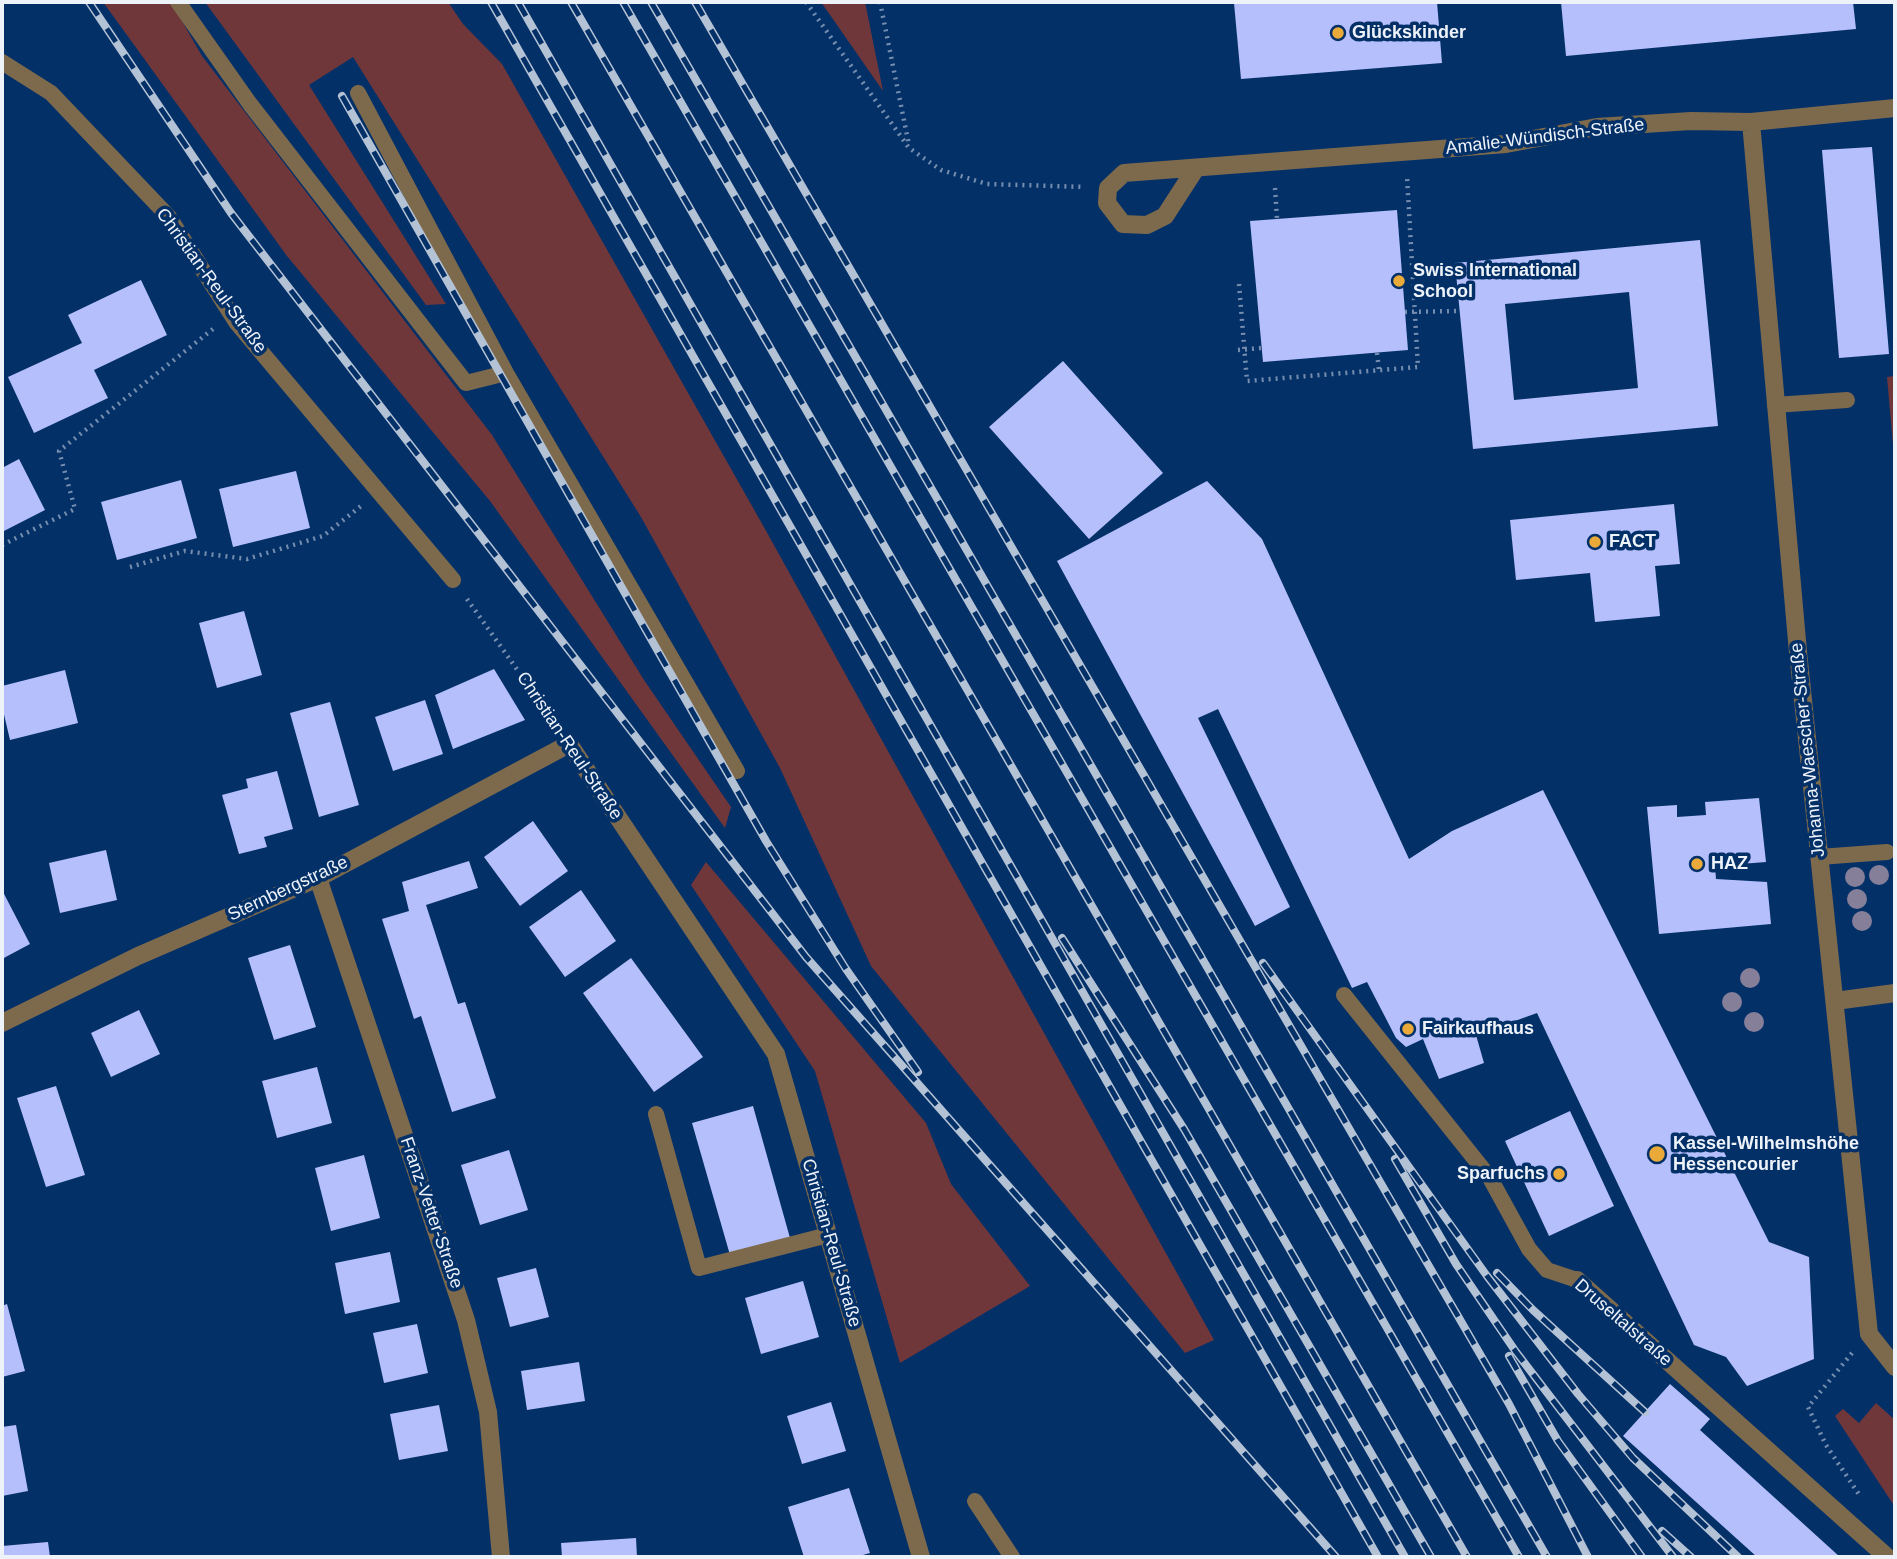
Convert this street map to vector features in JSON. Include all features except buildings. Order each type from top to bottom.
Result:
[{"type":"street","name":"Amalie-Wündisch-Straße","points":[[1108,188],[1124,173],[1506,144],[1597,127],[1691,121],[1751,122],[1895,108]]},
{"type":"street","name":"Johanna-Waescher-Straße","points":[[1751,122],[1775,405],[1819,857],[1869,1334]]},
{"type":"street","points":[[1108,188],[1107,203],[1123,223],[1147,225],[1165,216],[1196,168]]},
{"type":"street","name":"Sternbergstraße","points":[[2,1023],[138,956],[318,878],[569,744]]},
{"type":"street","name":"Christian-Reul-Straße","points":[[569,744],[776,1054],[921,1557]]},
{"type":"street","name":"Franz-Vetter-Straße","points":[[318,878],[467,1320],[488,1412],[501,1557]]},
{"type":"street","points":[[1835,1002],[1895,993]]},
{"type":"street","name":"Druseltalstraße","points":[[1577,1280],[1887,1557]]},
{"type":"street","points":[[1869,1334],[1895,1367]]},
{"type":"lane","points":[[178,2],[250,104],[466,383],[506,373]]},
{"type":"lane","name":"Christian-Reul-Straße","points":[[2,62],[51,93],[169,217],[231,315],[453,580]]},
{"type":"lane","points":[[358,93],[506,373],[737,771]]},
{"type":"lane","points":[[1775,405],[1846,400]]},
{"type":"lane","points":[[1819,857],[1887,852]]},
{"type":"lane","name":"Druseltalstraße","points":[[1344,995],[1490,1178],[1529,1249],[1547,1270],[1577,1280]]},
{"type":"lane","points":[[656,1114],[699,1268],[828,1235]]},
{"type":"lane","points":[[975,1501],[1012,1557]]},
{"type":"path","points":[[806,2],[909,148],[941,170],[987,184],[1108,188]]},
{"type":"path","points":[[880,2],[909,148]]},
{"type":"path","points":[[1239,284],[1241,350],[1247,381],[1418,367],[1405,152]]},
{"type":"path","points":[[1275,194],[1277,219]]},
{"type":"path","points":[[1405,312],[1460,311]]},
{"type":"path","points":[[2,545],[75,509],[59,451],[231,315]]},
{"type":"path","points":[[1241,350],[1262,348]]},
{"type":"path","points":[[1377,353],[1378,370]]},
{"type":"path","points":[[130,567],[185,551],[247,559],[323,536],[378,492]]},
{"type":"path","name":"Christian-Reul-Straße","points":[[453,580],[569,744]]},
{"type":"path","points":[[1864,1503],[1826,1445],[1808,1407],[1869,1334]]},
{"type":"shaded area","points":[[103,2],[171,2],[202,56],[492,435],[644,680],[731,807],[725,828],[490,501],[287,256]]},
{"type":"shaded area","points":[[205,2],[448,2],[463,24],[502,64],[765,529],[1214,1340],[1185,1353],[871,966],[780,768],[641,517],[353,57],[309,85],[446,304],[426,305]]},
{"type":"shaded area","points":[[821,2],[865,2],[883,91]]},
{"type":"shaded area","points":[[1895,376],[1895,467],[1887,377]]},
{"type":"shaded area","points":[[706,862],[926,1123],[951,1184],[1030,1286],[900,1363],[815,1071],[691,885]]},
{"type":"shaded area","points":[[1876,1403],[1895,1420],[1895,1507],[1835,1416],[1843,1409],[1859,1423]]},
{"type":"railway","points":[[89,2],[231,213],[806,957],[1336,1557]]},
{"type":"railway","points":[[491,2],[1378,1557]]},
{"type":"railway","points":[[518,2],[1405,1557]]},
{"type":"railway","points":[[571,2],[1467,1557]]},
{"type":"railway","points":[[623,2],[1519,1557]]},
{"type":"railway","points":[[651,2],[1547,1557]]},
{"type":"railway","points":[[695,2],[1509,1404],[1588,1557]]},
{"type":"railway","points":[[342,96],[766,841],[846,969],[918,1072]]},
{"type":"railway","points":[[1062,938],[1184,1129],[1431,1557]]},
{"type":"railway","points":[[1263,963],[1487,1276],[1578,1394],[1633,1458],[1738,1557]]},
{"type":"railway","points":[[1395,1159],[1456,1264],[1516,1352],[1673,1557]]},
{"type":"railway","points":[[1497,1273],[1533,1310],[1645,1412]]},
{"type":"railway","points":[[1509,1356],[1558,1441],[1642,1557]]},
{"type":"railway","points":[[1662,1531],[1691,1557]]},
{"type":"place","name":"Glückskinder","points":[[1338,33]]},
{"type":"place","name":"Swiss International School","points":[[1399,281]]},
{"type":"place","name":"FACT","points":[[1595,542]]},
{"type":"place","name":"HAZ","points":[[1697,864]]},
{"type":"place","name":"Fairkaufhaus","points":[[1408,1029]]},
{"type":"place","name":"Kassel-Wilhelmshöhe Hessencourier","points":[[1657,1154]]},
{"type":"place","name":"Sparfuchs","points":[[1559,1174]]}]
